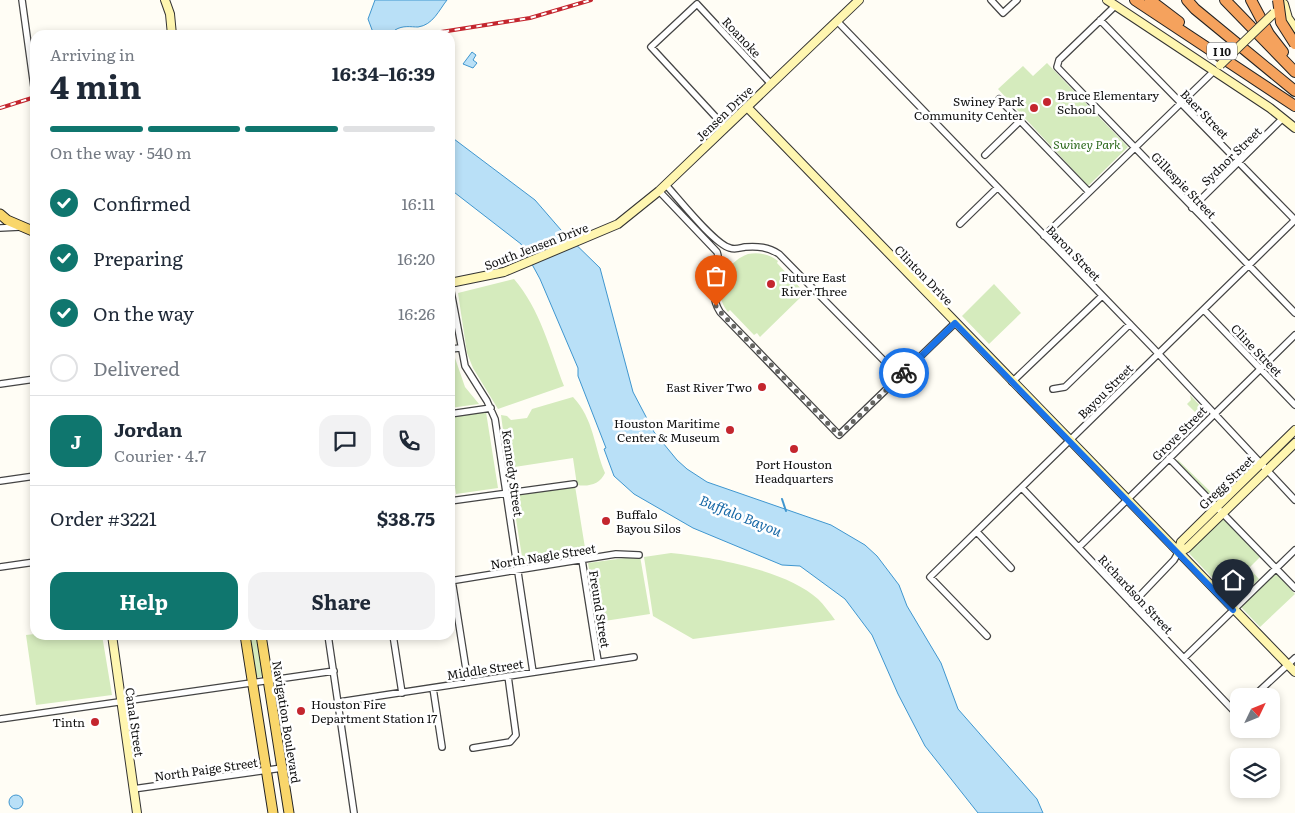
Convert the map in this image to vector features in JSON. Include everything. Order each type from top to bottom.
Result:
[{"type":"highway","points":[[1135,0],[1295,106]]},
{"type":"highway","name":"I 10","points":[[1150,0],[1295,101]]},
{"type":"highway","points":[[1187,0],[1195,9],[1295,91]]},
{"type":"highway","points":[[1225,0],[1295,70]]},
{"type":"highway","points":[[1250,0],[1269,34],[1295,70]]},
{"type":"highway","points":[[1283,1],[1281,22],[1295,44]]},
{"type":"main road","points":[[165,0],[172,30]]},
{"type":"main road","name":"Jensen Drive","points":[[600,234],[618,224],[666,185],[859,0]]},
{"type":"main road","points":[[1107,0],[1217,68],[1295,128]]},
{"type":"main road","points":[[1217,68],[1274,13],[1283,1]]},
{"type":"main road","points":[[1283,1],[1288,18],[1295,28]]},
{"type":"main road","name":"Clinton Drive","points":[[747,107],[1286,666],[1295,672]]},
{"type":"main road","points":[[2,218],[30,230]]},
{"type":"main road","name":"South Jensen Drive","points":[[455,283],[504,272],[600,234]]},
{"type":"main road","name":"Gregg Street","points":[[1178,553],[1181,542],[1295,430]]},
{"type":"main road","name":"Gregg Street","points":[[1178,553],[1187,548],[1295,443]]},
{"type":"main road","name":"Canal Street","points":[[113,640],[137,813]]},
{"type":"main road","points":[[246,640],[273,813]]},
{"type":"main road","name":"Navigation Boulevard","points":[[262,640],[289,813]]},
{"type":"street","points":[[22,0],[30,58]]},
{"type":"street","points":[[991,0],[1004,13],[1017,0]]},
{"type":"street","name":"Roanoke","points":[[726,127],[651,48],[697,4],[772,84]]},
{"type":"street","points":[[1100,20],[1115,6]]},
{"type":"street","name":"Gillespie Street","points":[[1100,20],[1058,60],[1056,64],[1059,70],[1295,313]]},
{"type":"street","name":"Baer Street","points":[[1100,20],[1295,220]]},
{"type":"street","name":"Baron Street","points":[[837,21],[1158,353],[1295,500]]},
{"type":"street","points":[[1044,236],[1217,68]]},
{"type":"street","points":[[1000,99],[1089,192]]},
{"type":"street","name":"Sydnor Street","points":[[1192,208],[1284,118]]},
{"type":"street","points":[[985,156],[1020,121]]},
{"type":"street","points":[[666,185],[720,243],[731,248],[767,248],[779,254],[900,377]]},
{"type":"street","points":[[960,224],[997,188]]},
{"type":"street","points":[[659,191],[716,251],[719,260],[714,297],[722,314],[839,435],[955,323]]},
{"type":"street","name":"Bayou Street","points":[[987,636],[930,577],[1295,220]]},
{"type":"street","points":[[0,228],[22,227]]},
{"type":"street","points":[[1012,382],[1102,296]]},
{"type":"street","name":"Cline Street","points":[[1204,310],[1295,405]]},
{"type":"street","name":"Kennedy Street","points":[[455,316],[465,366],[491,408],[533,672]]},
{"type":"street","points":[[1053,389],[1065,387],[1130,324]]},
{"type":"street","name":"Grove Street","points":[[1079,547],[1295,335]]},
{"type":"street","points":[[455,348],[460,348]]},
{"type":"street","points":[[0,384],[30,380]]},
{"type":"street","points":[[455,413],[491,408]]},
{"type":"street","points":[[1168,458],[1295,588]]},
{"type":"street","points":[[0,481],[30,477]]},
{"type":"street","points":[[455,500],[574,484]]},
{"type":"street","name":"Richardson Street","points":[[1022,488],[1230,704]]},
{"type":"street","points":[[976,532],[1011,568]]},
{"type":"street","points":[[1184,658],[1295,550]]},
{"type":"street","name":"Gregg Street","points":[[1132,604],[1174,560],[1178,553]]},
{"type":"street","name":"North Nagle Street","points":[[455,579],[616,554],[630,557],[639,555]]},
{"type":"street","name":"Freund Street","points":[[582,560],[598,661]]},
{"type":"street","points":[[0,567],[30,563]]},
{"type":"street","points":[[455,604],[468,682]]},
{"type":"street","points":[[329,640],[354,813]]},
{"type":"street","points":[[394,640],[402,692]]},
{"type":"street","name":"Middle Street","points":[[339,702],[634,657]]},
{"type":"street","points":[[1263,688],[1295,658]]},
{"type":"street","points":[[0,719],[334,671]]},
{"type":"street","points":[[473,748],[510,742],[516,735],[508,676]]},
{"type":"street","points":[[433,688],[442,747]]},
{"type":"street","name":"North Paige Street","points":[[133,789],[282,768]]},
{"type":"green space","name":"Swiney Park","points":[[1047,63],[1128,147],[1088,186],[998,89],[1023,66],[1033,76]]},
{"type":"green space","points":[[748,254],[764,254],[778,261],[777,263],[805,293],[760,337],[757,333],[754,335],[730,310],[728,312],[723,304],[721,295],[723,279],[727,271],[732,264]]},
{"type":"green space","points":[[514,279],[531,303],[538,317],[564,386],[498,409],[473,368],[467,353],[458,293]]},
{"type":"green space","points":[[994,284],[1021,313],[989,344],[962,316]]},
{"type":"green space","points":[[455,358],[465,387],[479,404],[455,407]]},
{"type":"green space","points":[[1190,395],[1205,411],[1199,416],[1187,404],[1191,400]]},
{"type":"green space","points":[[573,397],[585,414],[593,434],[605,473],[603,477],[590,485],[577,485],[573,458],[508,468],[501,415],[507,416],[511,420],[527,418],[532,409]]},
{"type":"green space","points":[[486,412],[498,488],[456,494],[455,416]]},
{"type":"green space","points":[[1178,460],[1216,497],[1213,501],[1175,463]]},
{"type":"green space","points":[[575,486],[586,554],[523,563],[512,494]]},
{"type":"green space","points":[[1223,518],[1260,557],[1249,568],[1259,579],[1235,602],[1187,551]]},
{"type":"green space","points":[[671,553],[727,562],[787,580],[818,599],[835,620],[693,639],[653,616],[644,557]]},
{"type":"green space","points":[[640,556],[650,614],[598,622],[588,563]]},
{"type":"green space","points":[[1276,573],[1295,594],[1260,627],[1241,607]]},
{"type":"green space","points":[[26,635],[30,635],[30,640],[103,640],[112,695],[36,705]]},
{"type":"green space","points":[[249,640],[260,640],[265,676],[254,678]]},
{"type":"water","points":[[375,0],[447,0],[435,16],[423,26],[404,27],[395,30],[372,30],[368,19]]},
{"type":"water","points":[[472,52],[476,55],[473,60],[477,63],[473,68],[463,64]]},
{"type":"water","name":"Buffalo Bayou","points":[[455,140],[535,200],[561,230],[600,268],[633,392],[654,432],[677,460],[707,482],[831,525],[865,545],[877,556],[899,585],[907,606],[941,663],[958,709],[1037,799],[1043,813],[978,813],[925,746],[898,694],[872,635],[845,599],[800,566],[782,565],[693,528],[634,494],[614,476],[604,449],[606,448],[578,376],[578,368],[540,279],[521,244],[455,193]]},
{"type":"water","points":[[16,795],[21,797],[23,802],[21,807],[16,809],[11,807],[9,802],[11,797]]},
{"type":"waterway","points":[[782,499],[786,511]]},
{"type":"railway","points":[[454,30],[530,18],[591,0]]},
{"type":"railway","points":[[0,108],[30,99]]},
{"type":"way so far","points":[[716,306],[839,435],[904,373]]},
{"type":"place","name":"Bruce Elementary School","points":[[1047,102]]},
{"type":"place","name":"Swiney Park Community Center","points":[[1034,108]]},
{"type":"place","name":"Future East River Three","points":[[771,284]]},
{"type":"place","name":"East River Two","points":[[762,387]]},
{"type":"place","name":"Houston Maritime Center & Museum","points":[[730,430]]},
{"type":"place","name":"Port Houston Headquarters","points":[[794,449]]},
{"type":"place","name":"Buffalo Bayou Silos","points":[[606,521]]},
{"type":"place","name":"Houston Fire Department Station 17","points":[[301,711]]},
{"type":"place","name":"Tintn","points":[[95,722]]},
{"type":"route","points":[[904,373],[955,323],[1233,610]]}]
